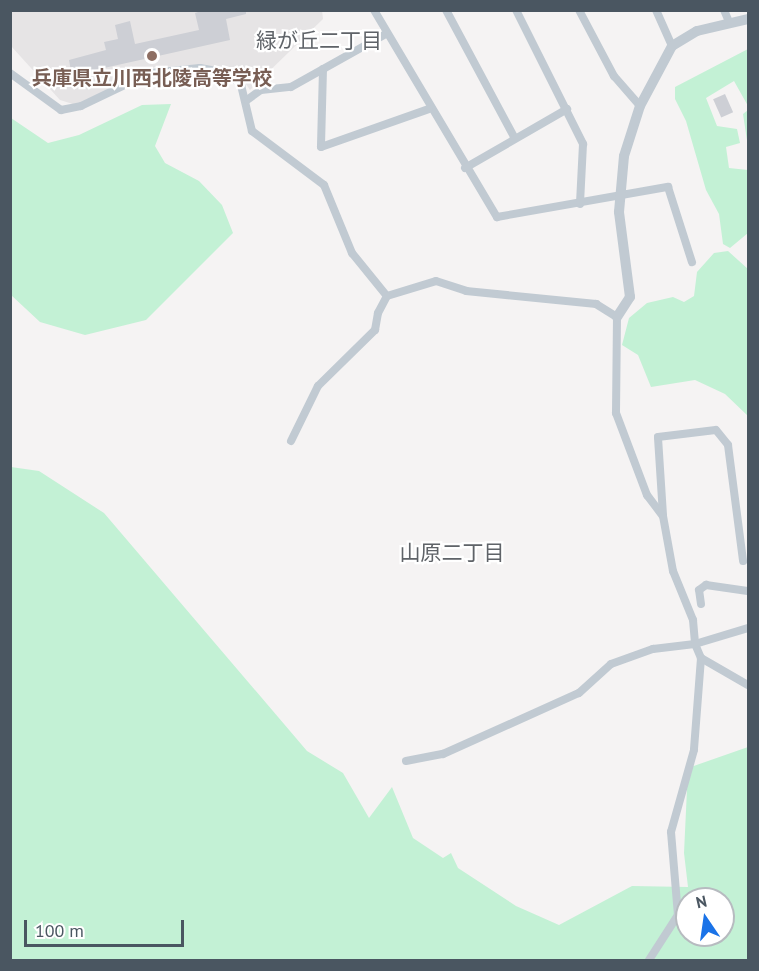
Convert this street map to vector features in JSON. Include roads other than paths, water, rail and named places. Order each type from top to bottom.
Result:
[{"type":"street","points":[[374,10],[429,109],[497,217],[620,198],[668,187],[692,262]]},
{"type":"street","points":[[446,10],[514,138]]},
{"type":"street","points":[[516,10],[583,144],[580,204]]},
{"type":"street","points":[[579,10],[614,76],[640,106]]},
{"type":"street","points":[[656,10],[672,46]]},
{"type":"street","points":[[724,10],[729,22]]},
{"type":"street","points":[[663,516],[646,495],[616,413],[617,317],[630,297],[620,198],[624,156],[640,106],[672,46],[697,31],[748,19]]},
{"type":"street","points":[[247,100],[261,90],[291,87],[386,34]]},
{"type":"street","points":[[10,73],[61,110],[81,106],[150,73],[177,69],[228,73],[238,79],[247,100],[252,131],[324,185],[352,253],[387,296]]},
{"type":"street","points":[[323,69],[321,147],[429,109]]},
{"type":"street","points":[[465,168],[567,109]]},
{"type":"street","points":[[291,441],[318,386],[375,330],[378,313],[387,296],[436,281],[466,291],[596,304],[617,317]]},
{"type":"street","points":[[649,960],[678,915],[671,832],[694,750],[701,658],[695,644],[693,620],[674,571],[663,516],[658,437],[716,430],[728,445],[743,561]]},
{"type":"street","points":[[701,603],[699,590],[706,585],[748,591]]},
{"type":"street","points":[[406,761],[443,754],[579,693],[611,664],[653,649],[695,644],[748,628]]},
{"type":"street","points":[[701,658],[748,685]]},
{"type":"place","name":"兵庫県立川西北陵高等学校","points":[[152,56]]},
{"type":"district","name":"緑が丘二丁目","points":[[319,41]]},
{"type":"district","name":"山原二丁目","points":[[452,553]]}]
